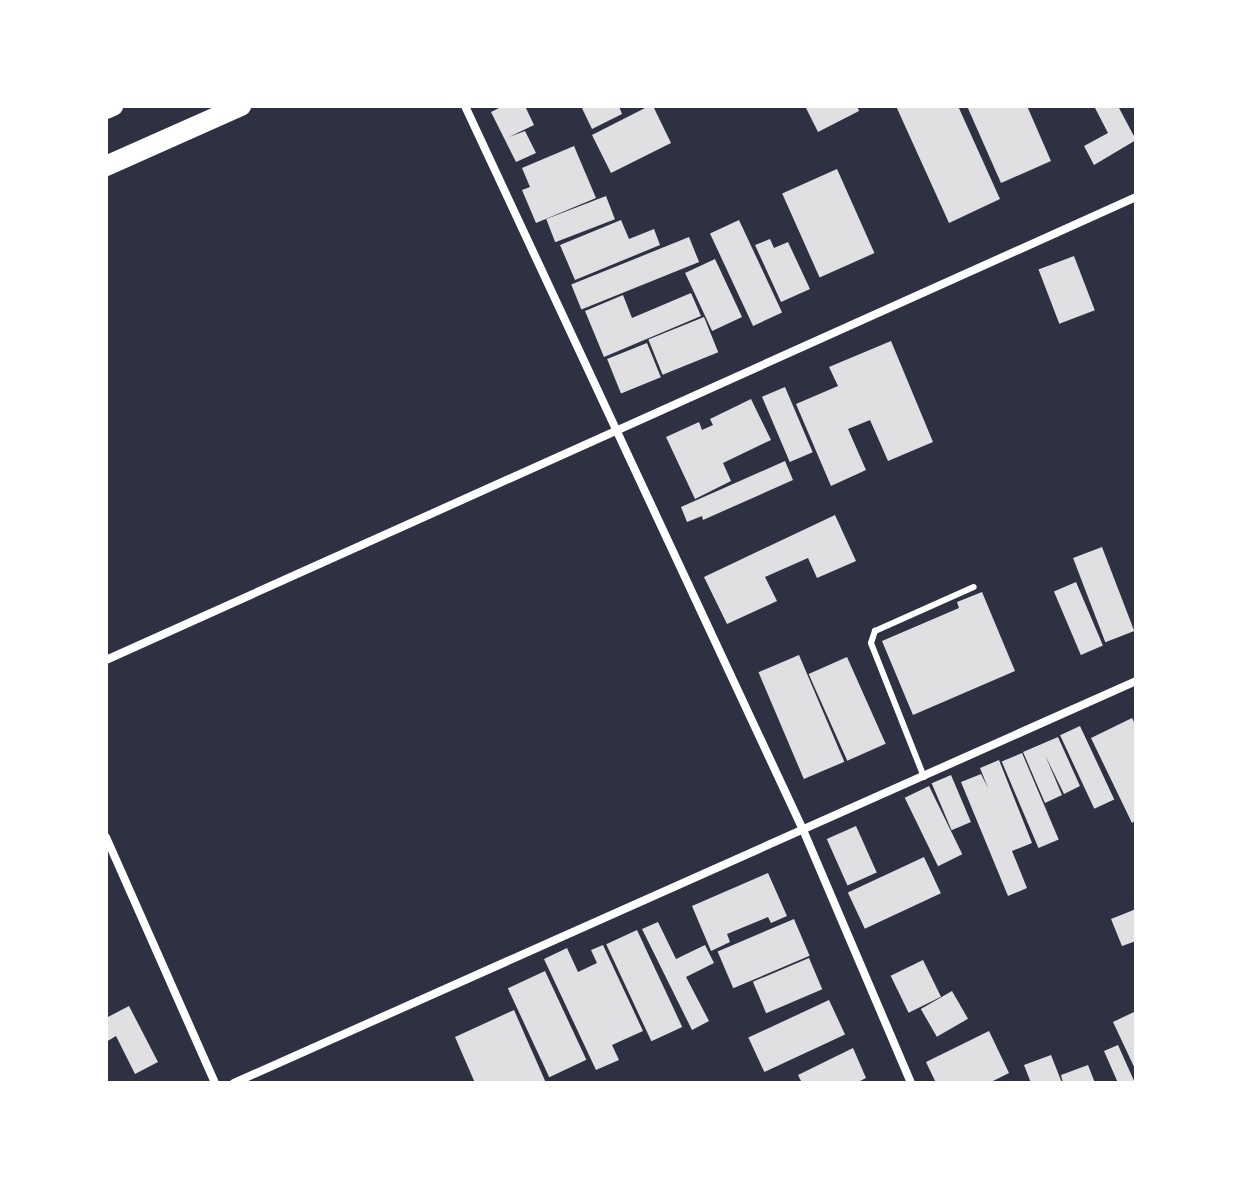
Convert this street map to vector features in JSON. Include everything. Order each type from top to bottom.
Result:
[{"type":"main road","points":[[106,109],[113,106]]},
{"type":"main road","points":[[106,166],[241,106]]},
{"type":"street","points":[[465,106],[804,832],[911,1083]]},
{"type":"street","points":[[106,660],[1136,197]]},
{"type":"street","points":[[234,1083],[804,832],[1136,681]]},
{"type":"street","points":[[106,837],[215,1083]]},
{"type":"lane","points":[[924,777],[871,643],[875,631],[974,587]]},
{"type":"building","points":[[503,106],[525,106],[534,125],[509,137],[525,131],[536,153],[516,162],[491,112]]},
{"type":"building","points":[[581,106],[619,106],[622,114],[592,129]]},
{"type":"building","points":[[653,106],[671,143],[611,173],[592,135]]},
{"type":"building","points":[[805,106],[857,106],[859,111],[818,132]]},
{"type":"building","points":[[896,106],[958,106],[1000,199],[949,223]]},
{"type":"building","points":[[967,106],[1027,106],[1051,161],[1001,183]]},
{"type":"building","points":[[1094,106],[1118,106],[1136,140],[1094,165],[1084,146],[1108,133]]},
{"type":"building","points":[[574,146],[596,198],[536,223],[522,190],[530,187],[522,168]]},
{"type":"building","points":[[837,169],[874,253],[820,277],[782,193]]},
{"type":"building","points":[[606,196],[615,219],[555,242],[546,219]]},
{"type":"building","points":[[621,220],[629,239],[654,229],[660,245],[575,280],[560,245]]},
{"type":"building","points":[[739,220],[782,312],[753,326],[710,234]]},
{"type":"building","points":[[689,237],[699,262],[581,310],[571,285]]},
{"type":"building","points":[[770,239],[774,248],[788,242],[810,289],[781,302],[755,245]]},
{"type":"building","points":[[1074,256],[1095,310],[1059,324],[1039,270]]},
{"type":"building","points":[[715,259],[742,317],[712,331],[685,273]]},
{"type":"building","points":[[691,293],[701,316],[604,357],[585,311],[623,295],[632,318]]},
{"type":"building","points":[[704,317],[718,352],[663,375],[648,339]]},
{"type":"building","points":[[891,341],[933,442],[888,461],[870,420],[848,429],[866,470],[831,486],[796,404],[838,386],[829,367]]},
{"type":"building","points":[[647,343],[661,377],[621,393],[607,359]]},
{"type":"building","points":[[785,387],[813,452],[790,462],[762,397]]},
{"type":"building","points":[[751,399],[771,440],[723,463],[731,481],[695,499],[666,437],[699,422],[702,430],[713,425],[710,419]]},
{"type":"building","points":[[785,461],[793,480],[703,520],[702,516],[687,522],[681,507]]},
{"type":"building","points":[[835,515],[856,561],[817,578],[808,558],[765,577],[777,601],[727,624],[704,577]]},
{"type":"building","points":[[1102,547],[1134,631],[1105,642],[1073,558]]},
{"type":"building","points":[[1076,582],[1103,646],[1081,655],[1054,591]]},
{"type":"building","points":[[982,592],[1015,671],[913,715],[882,641],[959,608],[957,602]]},
{"type":"building","points":[[799,655],[844,762],[804,779],[758,672]]},
{"type":"building","points":[[847,657],[886,744],[847,761],[809,674]]},
{"type":"building","points":[[1132,718],[1136,726],[1136,820],[1132,823],[1091,738]]},
{"type":"building","points":[[1080,726],[1114,799],[1094,809],[1060,735]]},
{"type":"building","points":[[1058,737],[1080,786],[1064,794],[1045,755],[1062,795],[1045,803],[1023,752]]},
{"type":"building","points":[[1022,753],[1059,840],[1038,848],[1002,762]]},
{"type":"building","points":[[999,760],[1032,843],[1012,851],[1027,888],[1008,896],[961,782],[981,774],[988,788],[980,768]]},
{"type":"building","points":[[951,775],[971,822],[952,830],[932,783]]},
{"type":"building","points":[[929,786],[962,854],[938,866],[905,798]]},
{"type":"building","points":[[856,826],[877,873],[848,886],[827,839]]},
{"type":"building","points":[[924,857],[941,893],[865,929],[848,892]]},
{"type":"building","points":[[768,873],[787,916],[771,923],[768,917],[727,934],[730,942],[711,951],[692,906]]},
{"type":"building","points":[[1136,909],[1136,941],[1122,946],[1111,919]]},
{"type":"building","points":[[794,919],[810,956],[733,988],[718,951]]},
{"type":"building","points":[[658,922],[676,959],[705,945],[714,963],[686,977],[709,1021],[692,1030],[642,929]]},
{"type":"building","points":[[637,930],[682,1027],[651,1041],[606,944]]},
{"type":"building","points":[[603,945],[643,1031],[612,1045],[619,1060],[596,1070],[544,959],[567,948],[578,972],[597,963],[591,950]]},
{"type":"building","points":[[809,958],[822,989],[766,1013],[753,982]]},
{"type":"building","points":[[923,960],[941,997],[909,1013],[891,976]]},
{"type":"building","points":[[545,971],[586,1060],[549,1077],[508,988]]},
{"type":"building","points":[[952,991],[968,1019],[937,1037],[921,1009]]},
{"type":"building","points":[[829,1000],[845,1034],[764,1072],[748,1038]]},
{"type":"building","points":[[129,1006],[158,1062],[135,1074],[116,1036],[106,1042],[106,1018]]},
{"type":"building","points":[[514,1010],[546,1083],[475,1083],[455,1037]]},
{"type":"building","points":[[1134,1012],[1136,1016],[1136,1071],[1113,1022]]},
{"type":"building","points":[[989,1031],[1009,1073],[989,1083],[936,1083],[926,1062]]},
{"type":"building","points":[[1118,1045],[1135,1083],[1118,1083],[1104,1051]]},
{"type":"building","points":[[853,1048],[866,1078],[856,1083],[802,1083],[798,1075]]},
{"type":"building","points":[[1051,1055],[1062,1083],[1031,1083],[1024,1065]]},
{"type":"building","points":[[1088,1065],[1095,1083],[1063,1083],[1061,1075]]}]
